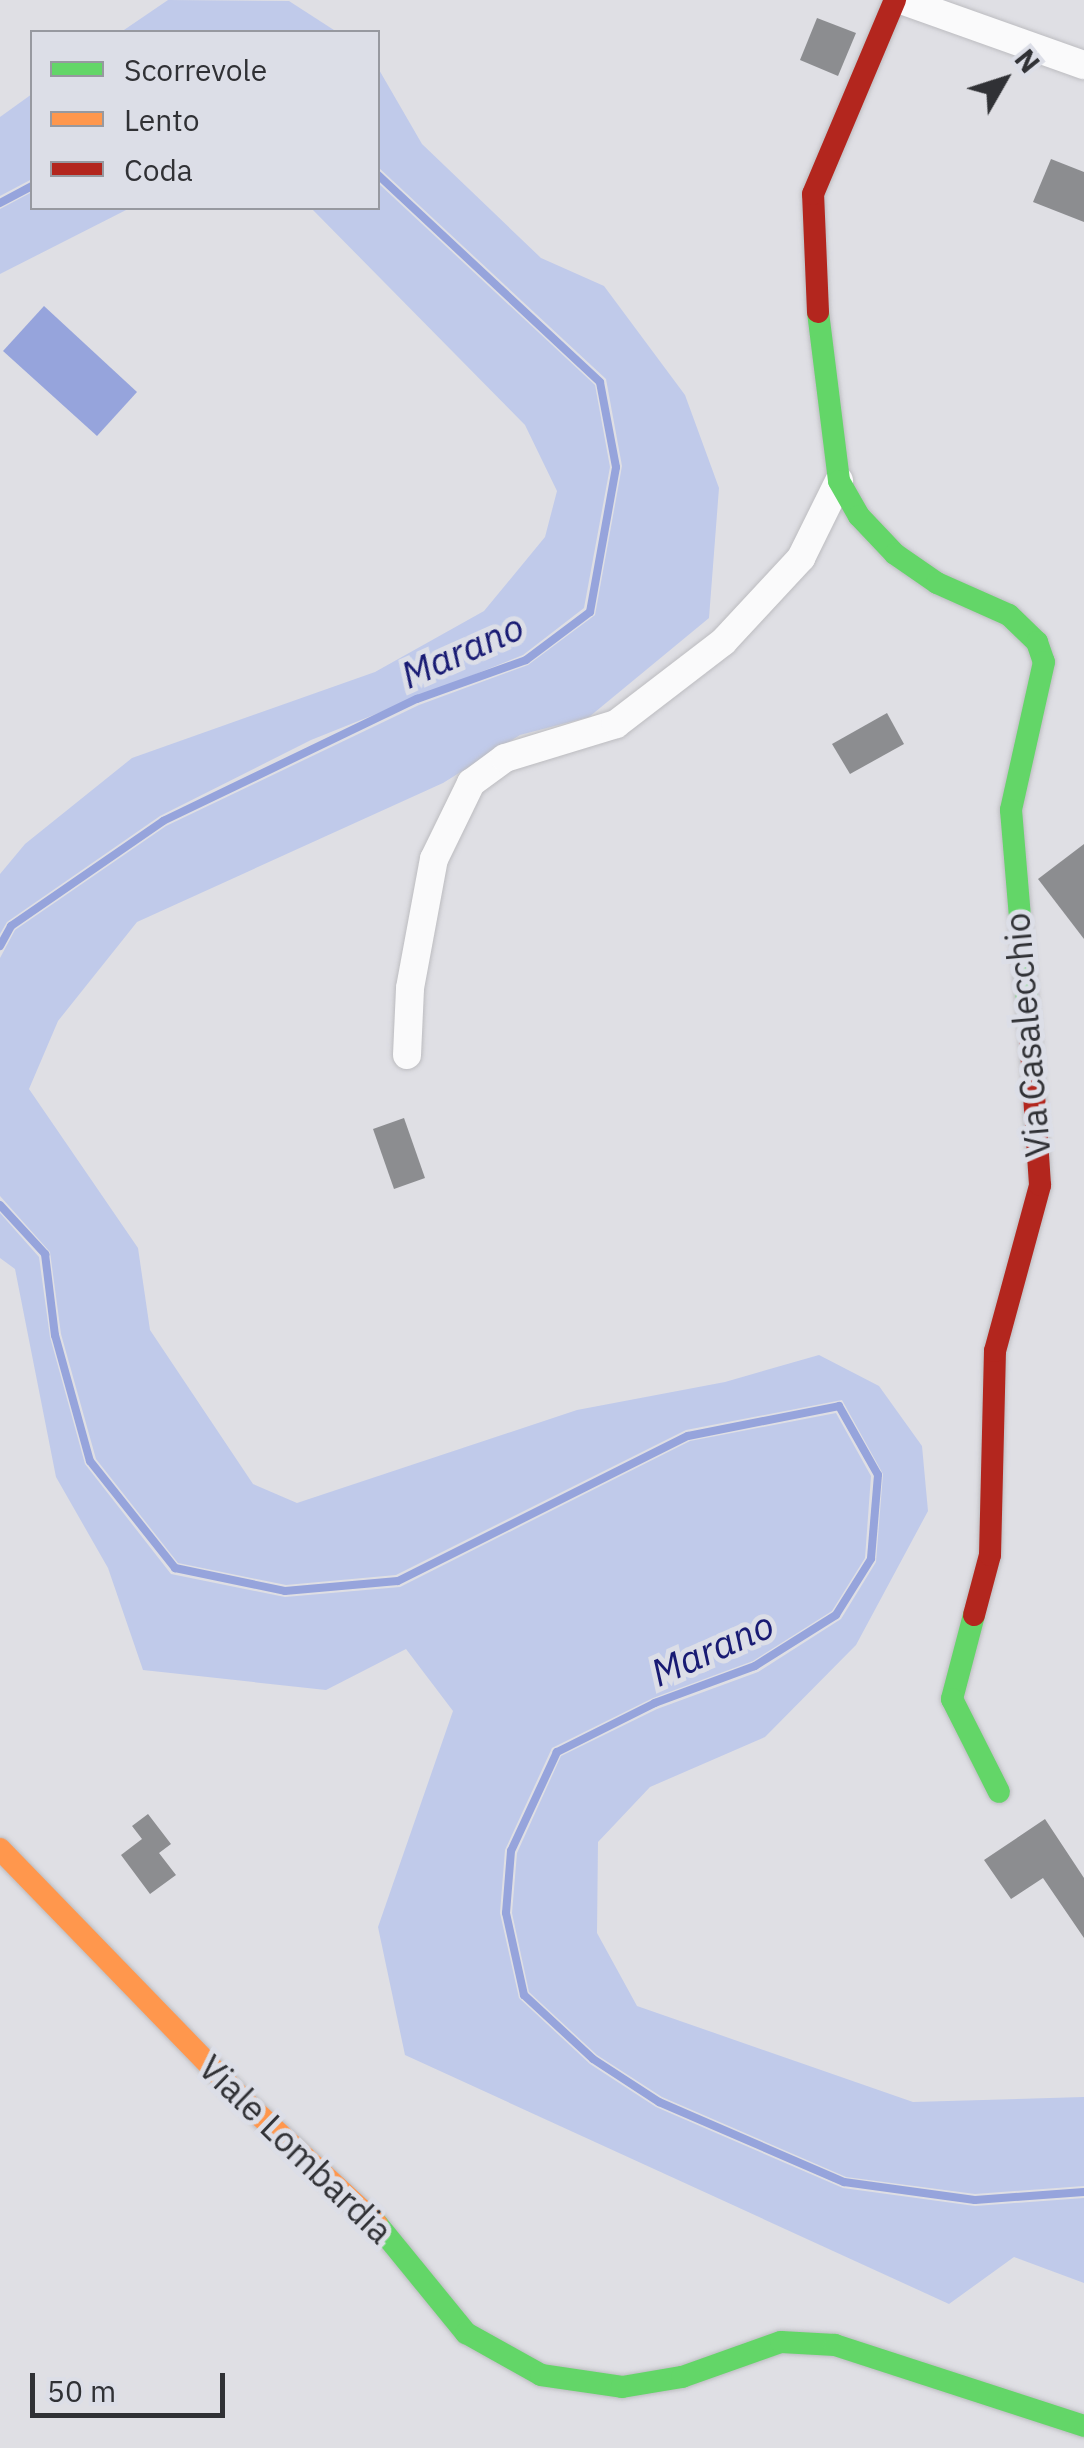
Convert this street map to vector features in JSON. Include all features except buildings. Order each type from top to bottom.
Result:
[{"type":"street","name":"Via Casalecchio","points":[[1000,1792],[952,1698],[990,1555],[994,1351],[1040,1185],[1039,1118],[1010,857],[1011,810],[1044,662],[1037,642],[1009,615],[938,583],[894,554],[859,516],[839,481],[812,266],[813,194],[898,0],[1084,64]]},
{"type":"street","points":[[407,1055],[410,988],[434,858],[470,783],[505,758],[616,724],[723,642],[801,558],[839,481]]},
{"type":"street","name":"Viale Lombardia","points":[[0,1850],[244,2100],[359,2202],[466,2333],[541,2375],[622,2388],[682,2377],[781,2342],[835,2344],[1084,2426]]},
{"type":"shaded area","points":[[168,0],[289,1],[334,30],[124,30]]},
{"type":"shaded area","points":[[380,71],[422,144],[541,258],[604,286],[685,395],[719,488],[709,618],[589,717],[520,735],[443,783],[137,922],[58,1021],[29,1089],[138,1248],[150,1330],[253,1484],[297,1503],[577,1410],[725,1382],[819,1355],[879,1386],[922,1446],[928,1511],[856,1645],[765,1737],[650,1787],[598,1842],[597,1933],[637,2006],[913,2102],[1084,2097],[1084,2186],[975,2194],[846,2177],[662,2097],[597,2055],[529,1992],[512,1913],[517,1853],[561,1756],[657,1709],[758,1672],[841,1619],[876,1562],[883,1474],[842,1400],[686,1430],[396,1575],[286,1585],[178,1563],[96,1459],[61,1334],[50,1252],[0,1196],[0,958],[15,930],[166,826],[419,705],[528,665],[595,615],[622,466],[606,379],[380,169]]},
{"type":"shaded area","points":[[30,95],[30,180],[0,196],[0,117]]},
{"type":"shaded area","points":[[380,185],[595,385],[610,467],[584,608],[523,655],[311,740],[160,816],[7,922],[0,934],[0,874],[25,844],[132,758],[375,672],[484,611],[545,537],[557,491],[525,425],[313,210],[380,210]]},
{"type":"shaded area","points":[[30,193],[30,210],[126,210],[0,274],[0,209]]},
{"type":"shaded area","points":[[0,1213],[39,1257],[50,1337],[85,1464],[171,1574],[285,1597],[400,1587],[690,1441],[836,1413],[871,1476],[865,1558],[832,1611],[753,1661],[653,1698],[552,1748],[505,1850],[500,1913],[519,1998],[590,2064],[656,2107],[843,2188],[975,2206],[1084,2198],[1084,2283],[1014,2257],[949,2304],[405,2055],[378,1927],[453,1711],[406,1649],[326,1690],[143,1670],[108,1568],[56,1477],[15,1269],[0,1258]]},
{"type":"water","points":[[44,306],[137,392],[97,436],[3,351]]},
{"type":"waterway","name":"Marano","points":[[0,946],[11,926],[163,821],[417,699],[526,660],[590,612],[616,467],[600,382],[380,177]]},
{"type":"waterway","name":"Marano","points":[[0,203],[30,187]]},
{"type":"waterway","name":"Marano","points":[[0,1205],[45,1254],[55,1335],[90,1461],[175,1568],[285,1591],[398,1581],[688,1436],[839,1406],[878,1475],[871,1559],[836,1615],[755,1666],[655,1703],[557,1752],[511,1851],[506,1913],[524,1995],[593,2059],[659,2102],[844,2182],[975,2200],[1084,2192]]},
{"type":"traffic: fast","points":[[818,312],[839,481],[859,516],[895,554],[937,583],[1009,615],[1037,642],[1044,662],[1011,810],[1030,1035]]},
{"type":"traffic: fast","points":[[974,1615],[952,1699],[999,1792]]},
{"type":"traffic: fast","points":[[377,2224],[466,2333],[541,2375],[622,2387],[682,2377],[781,2342],[835,2345],[1084,2426]]},
{"type":"traffic: slow","points":[[0,1849],[244,2101],[377,2224]]},
{"type":"traffic: jam","points":[[818,312],[813,194],[895,0]]},
{"type":"traffic: jam","points":[[974,1615],[990,1555],[995,1351],[1040,1185],[1030,1035]]}]
